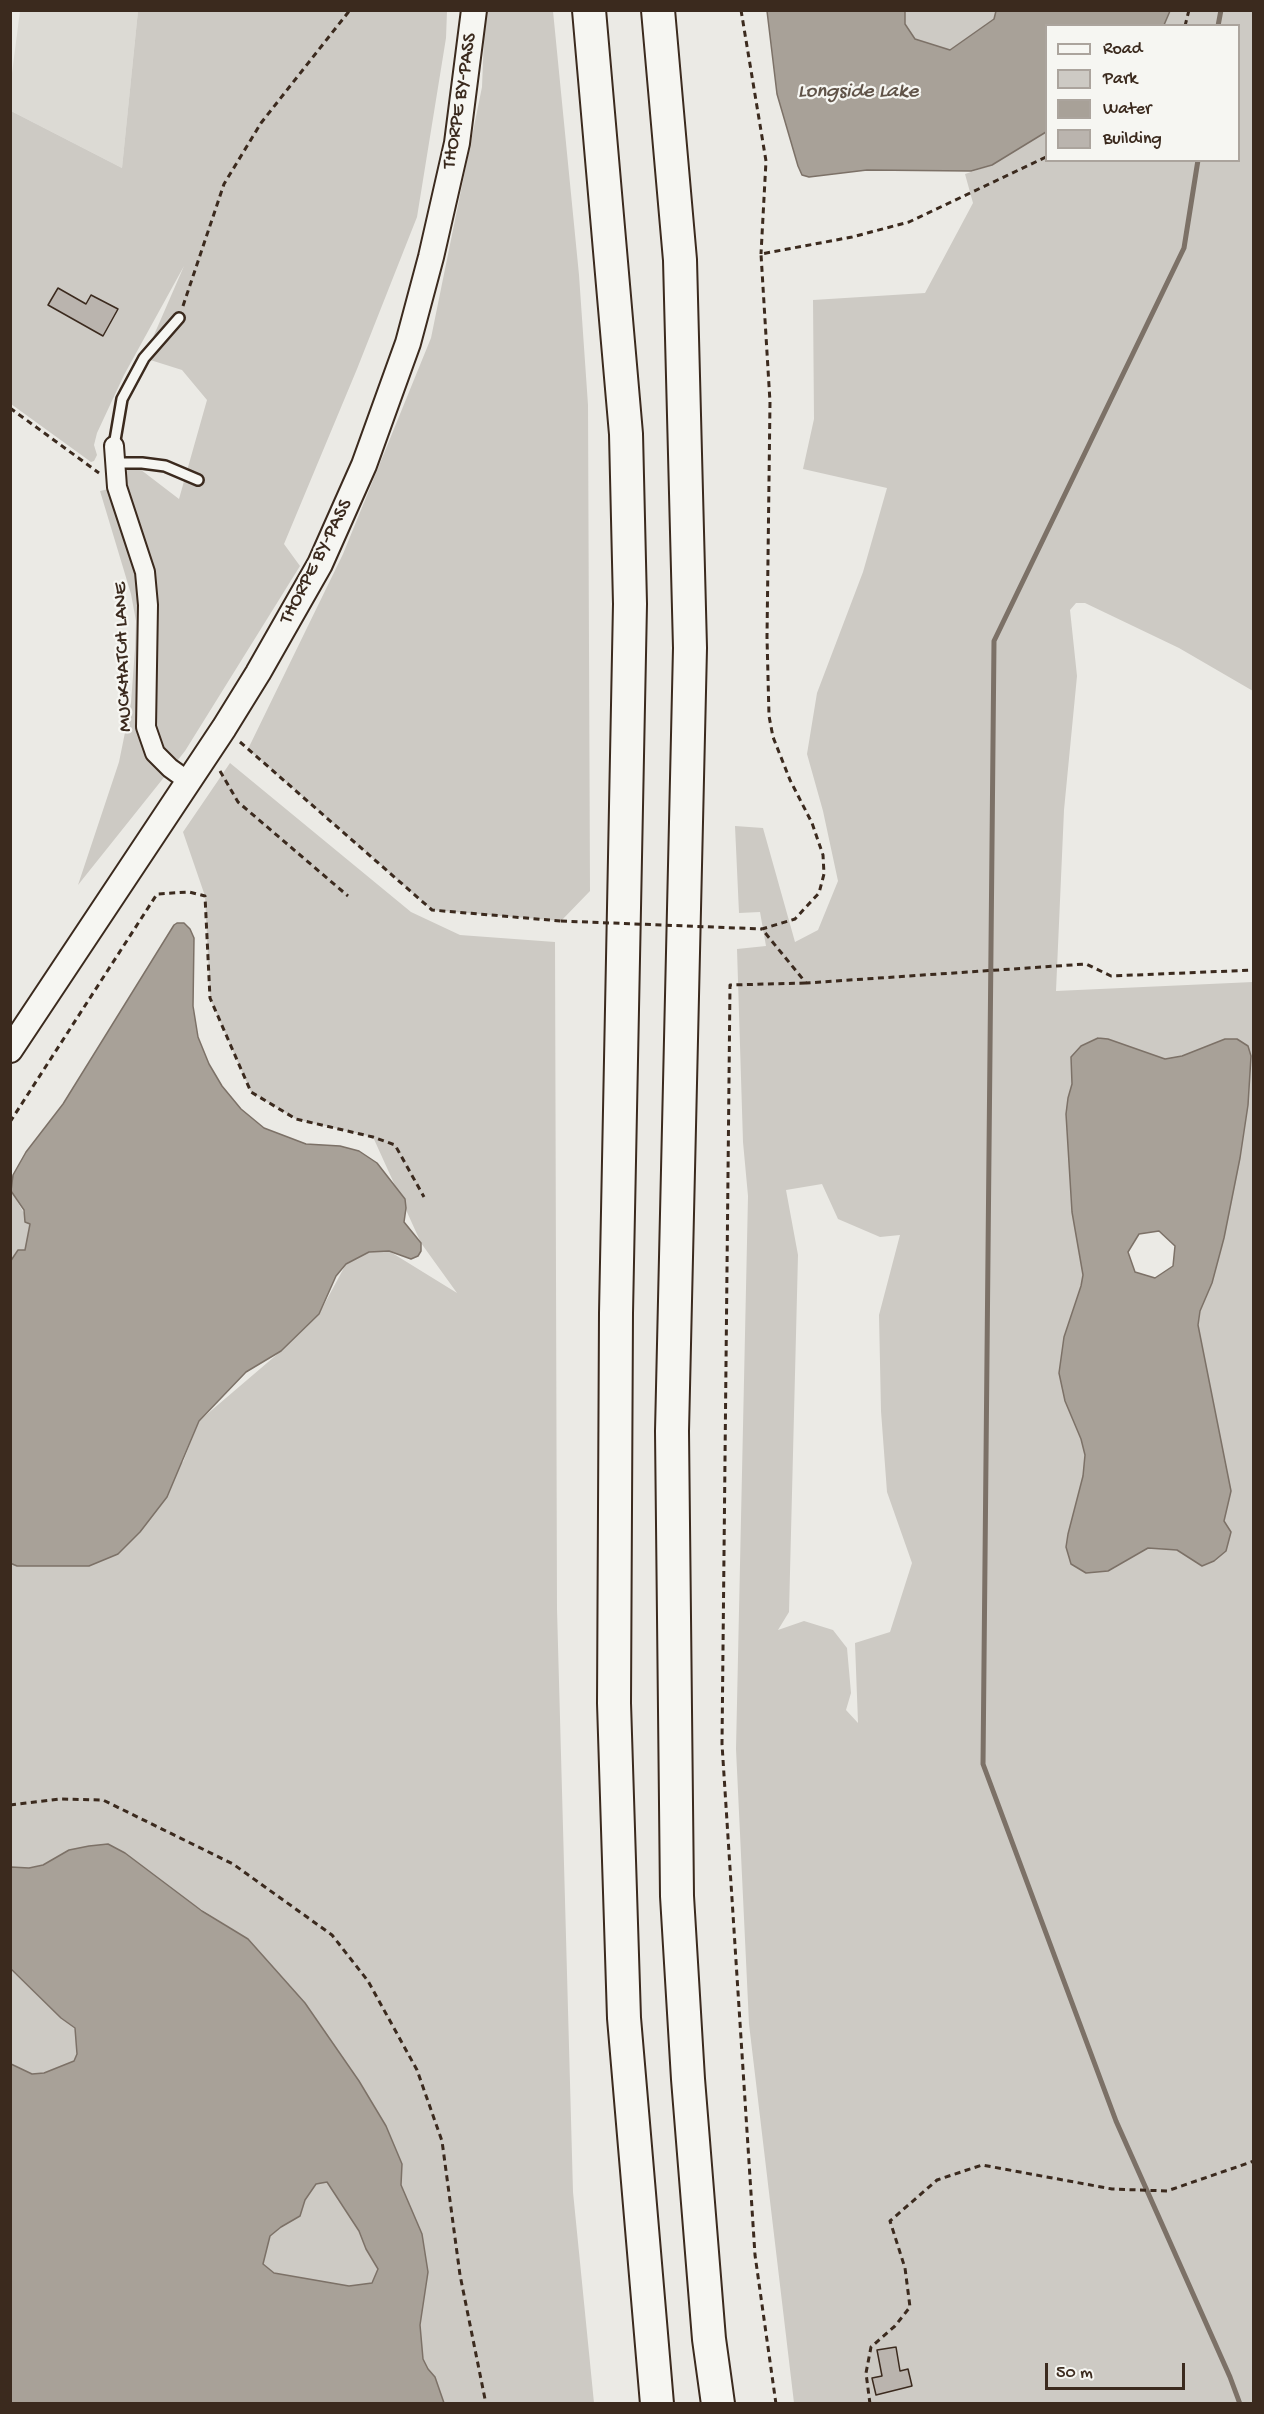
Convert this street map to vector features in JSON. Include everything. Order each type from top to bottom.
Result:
[{"type":"highway","points":[[589,10],[626,434],[630,604],[616,1313],[614,1703],[624,2018],[657,2403]]},
{"type":"highway","points":[[658,10],[680,260],[690,648],[672,1431],[677,1896],[688,2079],[709,2339],[718,2403]]},
{"type":"main road","name":"THORPE BY-PASS","points":[[10,1050],[224,728],[258,674],[320,564],[364,465],[408,343],[431,257],[456,143],[474,10]]},
{"type":"street","name":"MUCKHATCH LANE","points":[[114,455],[117,487],[145,572],[148,604],[146,727],[149,741],[155,753],[170,768],[189,781]]},
{"type":"lane","name":"MUCKHATCH LANE","points":[[114,455],[122,399],[144,358],[179,318]]},
{"type":"lane","points":[[114,455],[142,463],[165,466],[198,480]]},
{"type":"path","points":[[179,318],[224,184],[261,123],[350,10]]},
{"type":"path","points":[[224,728],[432,910],[561,921],[762,929],[795,919],[819,893],[824,874],[823,855],[773,737],[769,716],[767,637],[770,402],[761,254],[766,161],[741,10]]},
{"type":"path","points":[[761,254],[852,237],[909,222],[1045,157]]},
{"type":"path","points":[[10,408],[117,487]]},
{"type":"path","points":[[208,752],[238,802],[348,896]]},
{"type":"path","points":[[10,1122],[157,894],[189,892],[205,896],[210,998],[251,1092],[296,1119],[373,1137],[395,1145],[424,1197]]},
{"type":"path","points":[[762,929],[806,983]]},
{"type":"path","points":[[776,2403],[755,2255],[722,1744],[730,986],[1086,964],[1111,976],[1254,970]]},
{"type":"path","points":[[10,1805],[59,1799],[104,1800],[233,1864],[332,1935],[368,1981],[417,2070],[442,2141],[460,2275],[486,2403]]},
{"type":"path","points":[[870,2403],[866,2373],[871,2347],[895,2326],[910,2307],[905,2268],[890,2221],[936,2180],[982,2165],[1112,2188],[1167,2192],[1254,2161]]},
{"type":"shaded area","points":[[20,11],[138,11],[122,168],[11,111],[11,81]]},
{"type":"green space","points":[[138,11],[447,11],[446,38],[417,217],[284,544],[300,566],[185,751],[78,885],[119,762],[131,703],[135,649],[136,621],[131,594],[100,491],[117,487],[132,463],[179,499],[207,400],[182,370],[144,358],[184,266],[124,375],[97,433],[94,445],[97,455],[94,461],[91,462],[11,404],[11,111],[122,168]]},
{"type":"green space","points":[[485,11],[553,11],[579,275],[588,405],[590,891],[561,921],[432,910],[248,749],[343,554],[431,338],[482,87]]},
{"type":"green space","points":[[905,11],[996,11],[994,19],[950,50],[915,39],[905,24]]},
{"type":"green space","points":[[1170,11],[1253,11],[1253,691],[1179,648],[1085,603],[1076,603],[1070,610],[1077,676],[1064,810],[1056,991],[1253,982],[1253,2403],[794,2403],[749,2024],[736,1749],[748,1196],[743,1142],[737,949],[766,946],[760,912],[739,913],[735,826],[763,828],[795,942],[818,930],[838,881],[823,811],[807,754],[817,693],[863,572],[887,488],[803,469],[814,419],[813,300],[925,293],[973,203],[965,174],[992,165],[1045,133],[1045,162],[1240,162],[1240,24],[1164,24]],"holes":[[[1108,1039],[1165,1059],[1182,1056],[1225,1039],[1248,1105],[1224,1237],[1212,1283],[1200,1311],[1198,1325],[1231,1491],[1224,1521],[1202,1566],[1177,1550],[1147,1548],[1108,1571],[1068,1534],[1083,1476],[1085,1455],[1081,1439],[1065,1401],[1083,1275],[1072,1212],[1066,1114],[1072,1084],[1071,1057]],[[822,1184],[838,1219],[880,1237],[900,1235],[879,1315],[881,1411],[887,1492],[912,1563],[890,1632],[855,1643],[858,1723],[846,1710],[851,1693],[847,1648],[833,1630],[804,1621],[778,1630],[789,1612],[798,1255],[786,1190]]]},
{"type":"green space","points":[[230,763],[411,912],[460,935],[555,942],[557,1609],[573,2192],[594,2403],[444,2403],[435,2377],[423,2359],[420,2325],[428,2272],[401,2185],[402,2164],[386,2126],[359,2081],[305,2003],[248,1939],[177,1894],[69,1850],[43,1865],[29,1868],[11,1867],[11,1562],[183,1462],[199,1421],[281,1351],[319,1314],[346,1264],[369,1252],[389,1251],[457,1293],[421,1243],[373,1137],[296,1119],[251,1092],[210,998],[205,896],[183,832]]},
{"type":"green space","points":[[11,1191],[30,1223],[25,1250],[11,1264]]},
{"type":"green space","points":[[10,1969],[61,2018],[75,2028],[77,2054],[74,2061],[44,2073],[32,2074],[11,2064]]},
{"type":"green space","points":[[327,2181],[359,2231],[378,2269],[372,2283],[349,2286],[274,2273],[263,2264],[270,2236],[300,2216],[305,2200],[316,2184]]},
{"type":"water","name":"Longside Lake","points":[[767,11],[905,11],[905,24],[915,39],[950,50],[994,19],[996,11],[1170,11],[1164,24],[1045,24],[1045,133],[992,165],[971,171],[867,170],[809,177],[802,175],[777,94]]},
{"type":"water","points":[[177,923],[184,923],[194,938],[193,1006],[198,1037],[209,1064],[222,1086],[241,1109],[264,1128],[306,1144],[340,1146],[359,1151],[377,1163],[405,1199],[404,1222],[421,1243],[421,1251],[418,1256],[411,1259],[389,1251],[369,1252],[346,1264],[336,1276],[319,1314],[281,1351],[246,1372],[199,1421],[167,1497],[140,1532],[118,1554],[89,1566],[17,1566],[10,1563],[10,1262],[18,1250],[25,1250],[30,1224],[25,1222],[24,1210],[11,1191],[13,1175],[26,1152],[63,1104]]},
{"type":"water","points":[[1098,1038],[1108,1039],[1165,1059],[1182,1056],[1225,1039],[1237,1039],[1248,1046],[1251,1056],[1248,1105],[1240,1158],[1224,1238],[1212,1283],[1200,1311],[1198,1325],[1231,1491],[1224,1521],[1231,1532],[1226,1551],[1214,1561],[1202,1566],[1177,1550],[1148,1548],[1108,1571],[1086,1573],[1071,1564],[1066,1547],[1083,1476],[1085,1455],[1081,1439],[1065,1401],[1059,1373],[1064,1337],[1083,1275],[1072,1212],[1066,1114],[1072,1084],[1071,1057],[1081,1046]],"holes":[[[1159,1231],[1175,1246],[1173,1266],[1155,1278],[1135,1272],[1128,1252],[1139,1234]]]},
{"type":"water","points":[[108,1844],[125,1853],[202,1911],[248,1939],[305,2003],[359,2081],[386,2126],[402,2164],[401,2185],[422,2234],[428,2272],[420,2325],[423,2359],[435,2377],[444,2403],[11,2403],[11,2064],[32,2074],[44,2073],[74,2061],[77,2054],[75,2028],[61,2018],[11,1969],[11,1867],[29,1868],[43,1865],[69,1850]],"holes":[[[327,2182],[359,2231],[378,2269],[372,2283],[349,2286],[274,2273],[263,2264],[270,2236],[300,2216],[305,2200],[316,2184]]]},
{"type":"building","points":[[58,288],[86,304],[91,295],[118,309],[103,336],[48,305]]},
{"type":"building","points":[[896,2347],[900,2371],[908,2369],[912,2386],[876,2395],[872,2378],[882,2376],[877,2350]]},
{"type":"waterway","points":[[1218,24],[1221,10]]},
{"type":"waterway","points":[[1198,162],[1184,248],[994,641],[983,1764],[1116,2121],[1240,2404]]}]
